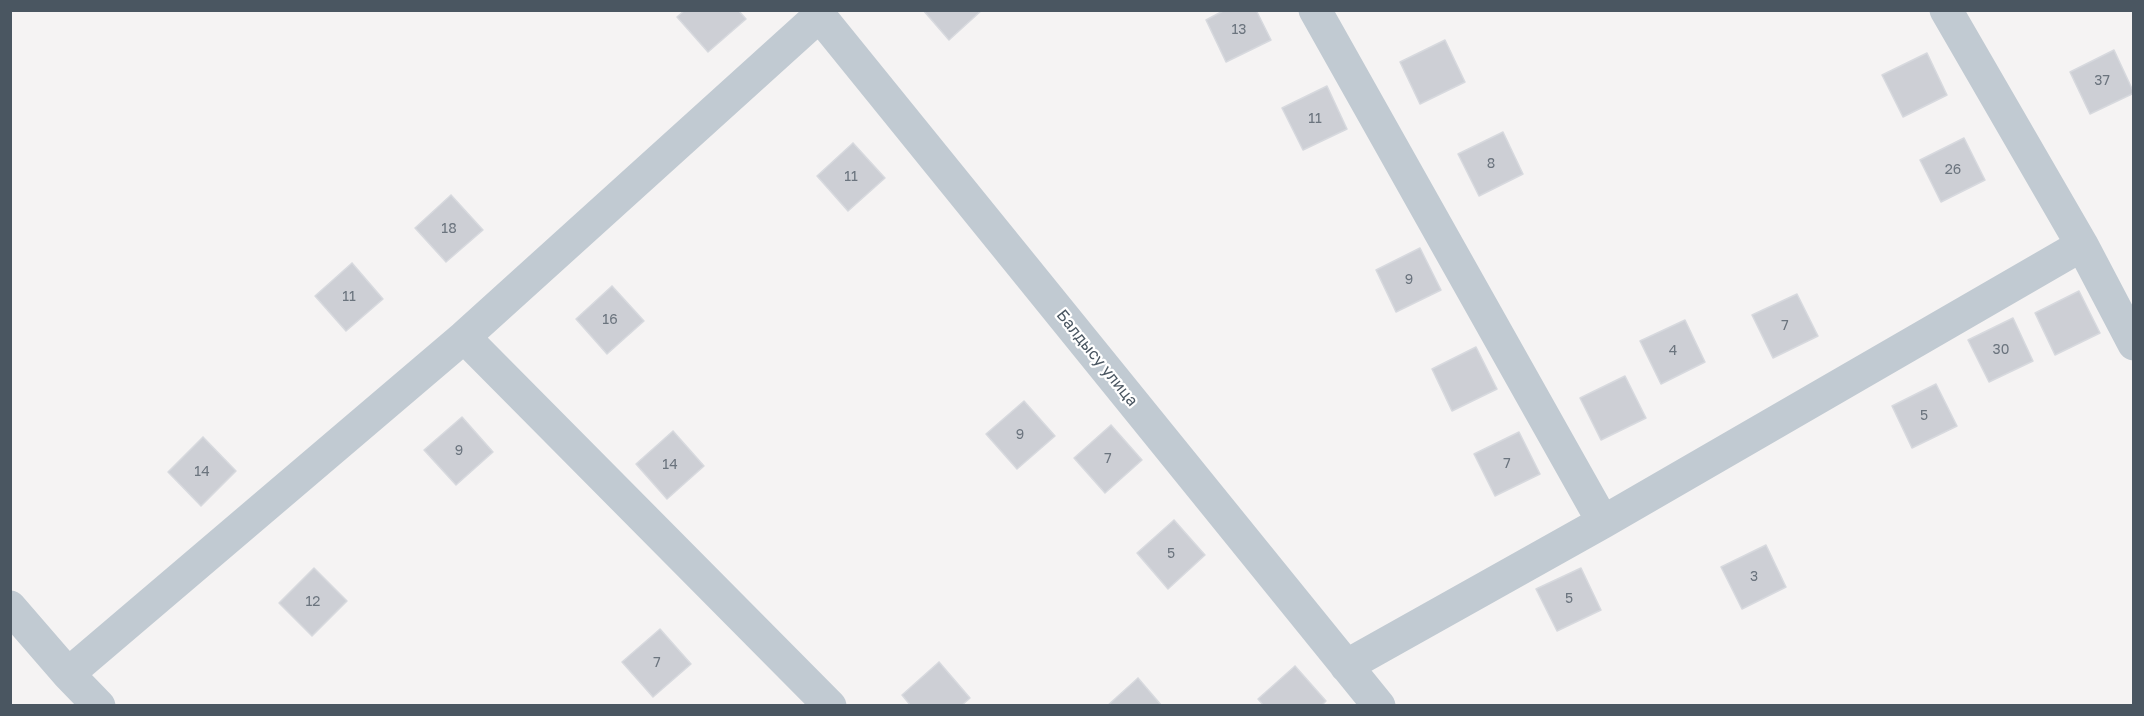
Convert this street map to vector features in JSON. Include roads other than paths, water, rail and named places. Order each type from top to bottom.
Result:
[{"type":"street","points":[[1315,10],[1603,522]]},
{"type":"street","points":[[1946,10],[2082,245],[2133,344]]},
{"type":"street","points":[[68,674],[464,337],[817,13]]},
{"type":"street","name":"Балдысу улица","points":[[817,13],[1379,705]]},
{"type":"street","points":[[1346,666],[1603,522],[2082,245]]},
{"type":"street","points":[[464,337],[830,705]]},
{"type":"street","points":[[10,607],[68,674],[99,705]]}]
